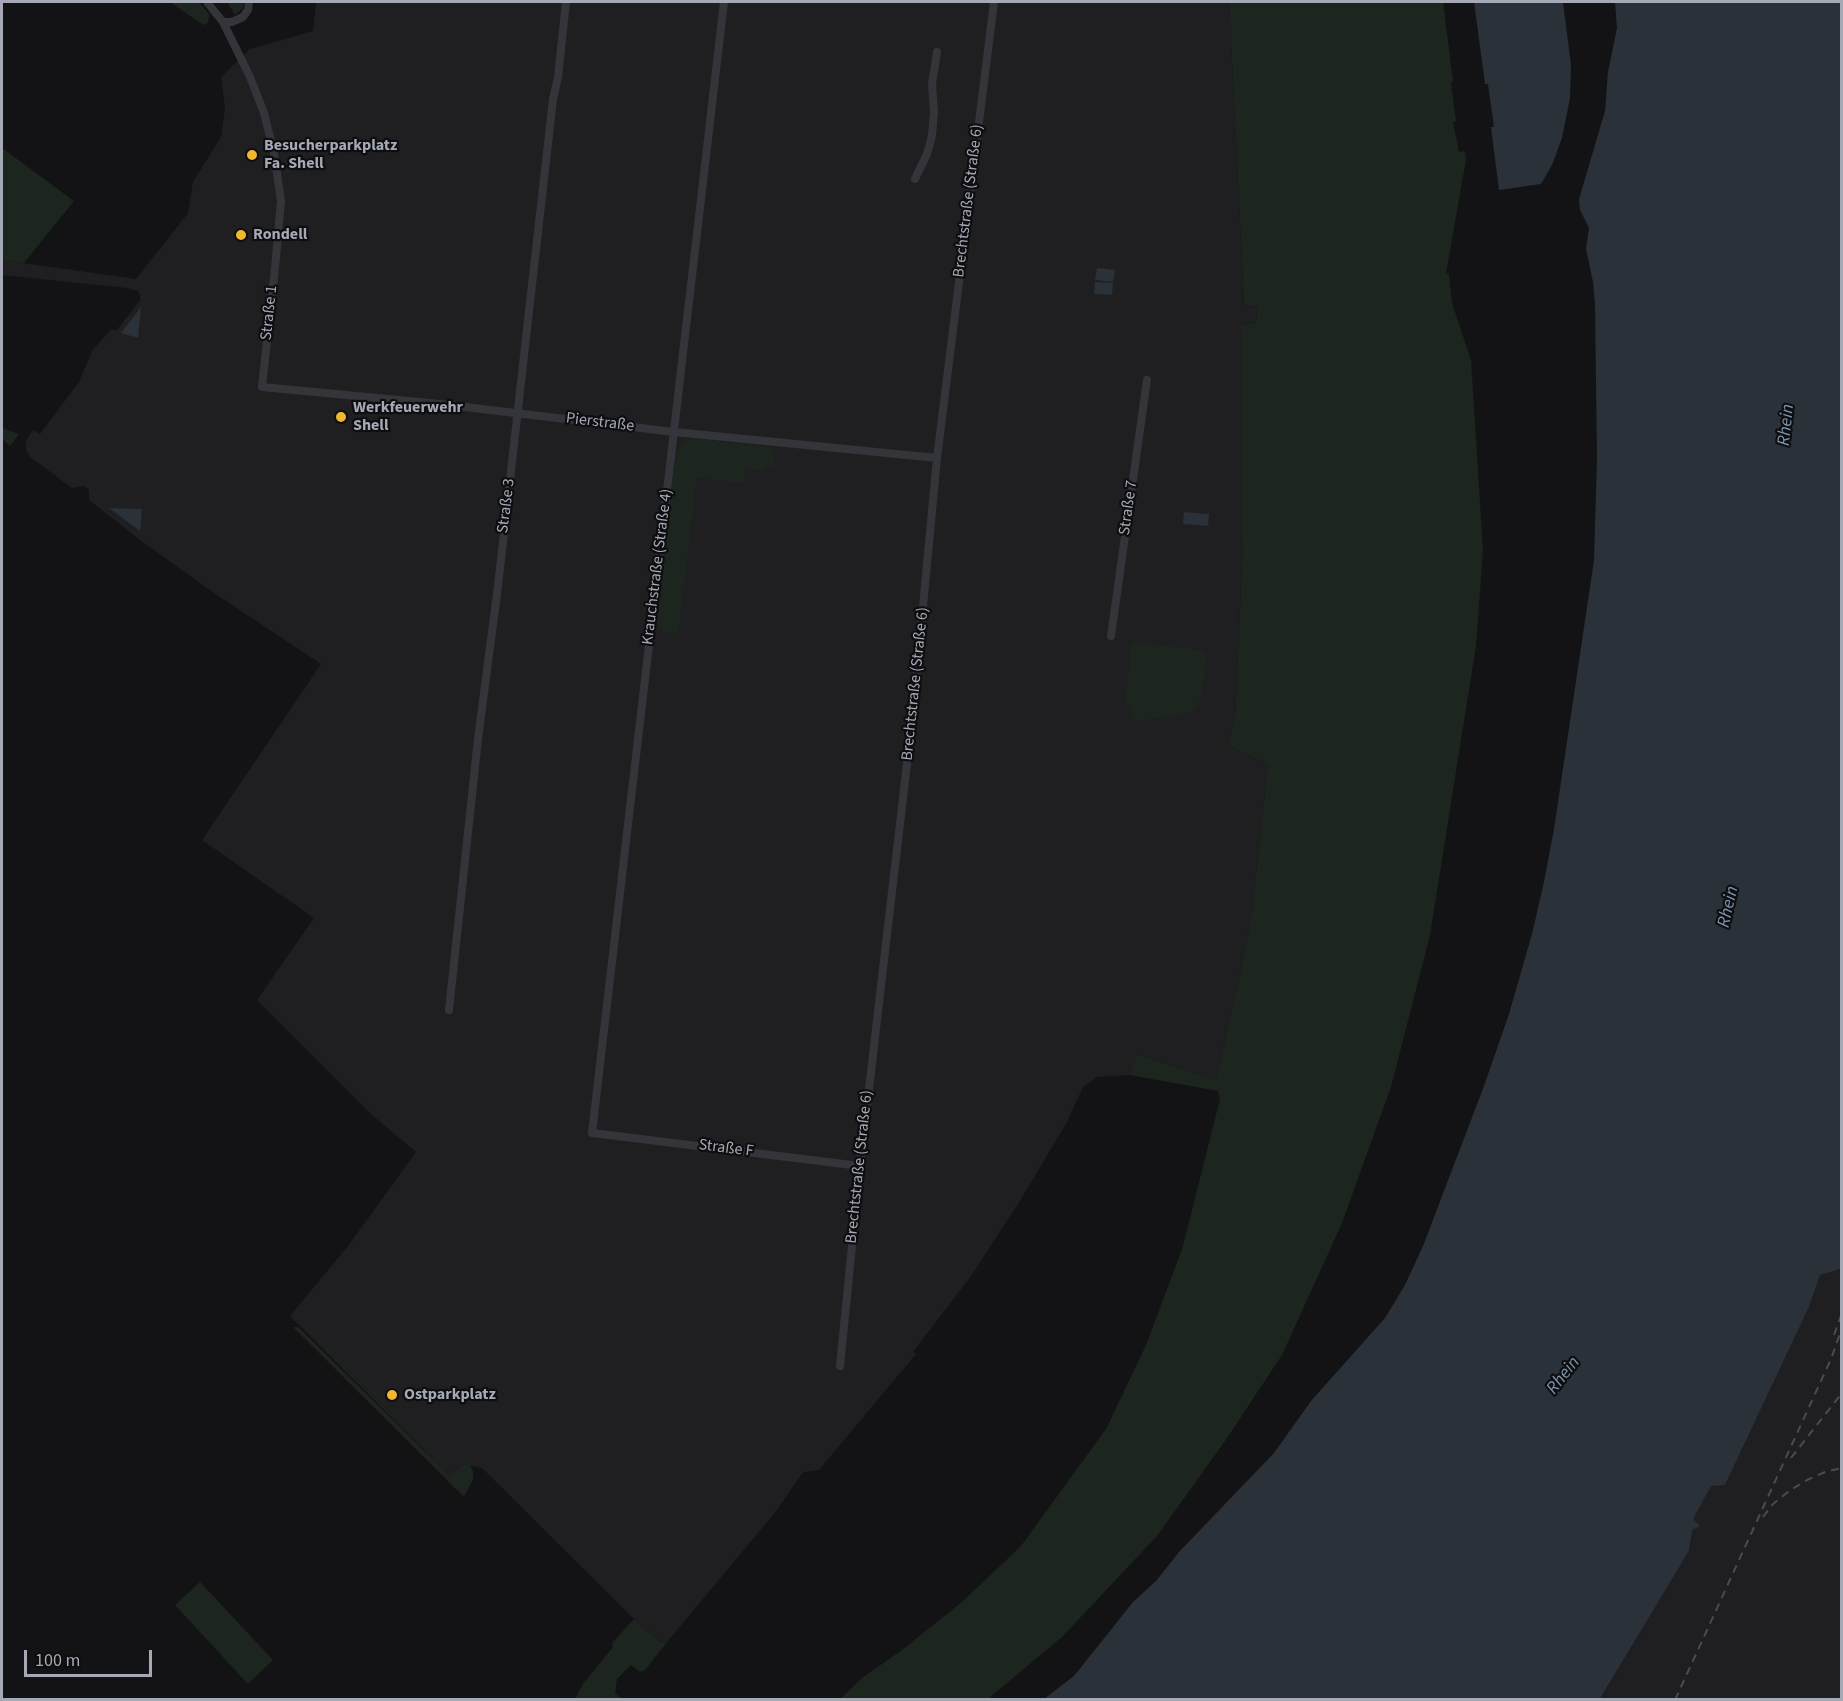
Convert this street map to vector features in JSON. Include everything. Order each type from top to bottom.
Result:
[{"type":"street","name":"Straße 1","points":[[207,2],[223,22],[250,77],[264,113],[274,153],[280,201],[262,387]]},
{"type":"street","points":[[223,22],[232,22],[243,17],[248,10],[249,2]]},
{"type":"street","name":"Straße 3","points":[[449,1010],[478,739],[566,2]]},
{"type":"street","name":"Krauchstraße (Straße 4)","points":[[592,1132],[724,2]]},
{"type":"street","name":"Brechtstraße (Straße 6)","points":[[840,1366],[860,1166],[914,712],[938,458],[994,2]]},
{"type":"street","points":[[915,179],[927,154],[932,136],[934,112],[932,84],[937,52]]},
{"type":"street","name":"Straße 7","points":[[1111,636],[1147,380]]},
{"type":"street","name":"Pierstraße","points":[[262,387],[938,458]]},
{"type":"street","name":"Straße F","points":[[592,1132],[860,1166]]},
{"type":"shaded area","points":[[170,2],[199,2],[209,14],[208,23],[203,25]]},
{"type":"shaded area","points":[[227,2],[244,2],[243,8],[235,15]]},
{"type":"shaded area","points":[[316,2],[1229,2],[1244,304],[1257,307],[1256,323],[1243,325],[1243,541],[1235,717],[1228,746],[1268,764],[1252,911],[1216,1080],[1137,1054],[1129,1075],[1097,1077],[1083,1087],[1067,1122],[1018,1204],[971,1276],[913,1352],[916,1354],[819,1470],[803,1472],[777,1510],[667,1642],[661,1643],[634,1619],[482,1468],[464,1464],[450,1476],[290,1316],[348,1246],[416,1152],[371,1114],[257,1000],[314,918],[202,840],[321,664],[214,593],[140,540],[89,500],[89,490],[84,486],[72,488],[30,457],[26,449],[26,441],[33,430],[40,434],[79,382],[92,351],[111,329],[116,331],[141,299],[138,291],[127,288],[2,275],[2,260],[136,279],[188,213],[193,182],[221,137],[225,108],[221,77],[250,49],[313,31]]},
{"type":"shaded area","points":[[1229,2],[1443,2],[1453,80],[1451,83],[1456,121],[1453,122],[1459,152],[1465,151],[1466,160],[1446,273],[1449,274],[1452,303],[1471,360],[1483,550],[1476,646],[1430,935],[1391,1087],[1342,1223],[1282,1355],[1225,1441],[1157,1536],[1063,1636],[988,1699],[840,1699],[862,1678],[902,1650],[962,1602],[1021,1546],[1106,1429],[1147,1343],[1183,1246],[1220,1099],[1218,1091],[1129,1075],[1137,1054],[1216,1080],[1252,911],[1268,764],[1228,746],[1235,717],[1243,541],[1243,325],[1256,323],[1257,307],[1244,304]]},
{"type":"shaded area","points":[[2,148],[74,201],[24,263],[2,260]]},
{"type":"shaded area","points":[[2,428],[19,434],[10,446],[2,439]]},
{"type":"shaded area","points":[[697,439],[774,448],[776,452],[774,468],[765,467],[764,471],[746,469],[744,483],[697,478],[678,633],[665,633],[657,624],[676,452],[685,441]]},
{"type":"shaded area","points":[[1133,642],[1202,650],[1206,657],[1202,696],[1194,711],[1144,720],[1132,719],[1133,706],[1125,705]]},
{"type":"shaded area","points":[[1841,1269],[1841,1699],[1600,1700],[1689,1551],[1692,1519],[1711,1485],[1725,1485],[1809,1307],[1820,1275]]},
{"type":"shaded area","points":[[293,1327],[298,1327],[450,1476],[464,1464],[470,1465],[473,1479],[465,1495],[463,1496]]},
{"type":"shaded area","points":[[200,1582],[273,1660],[248,1684],[175,1605]]},
{"type":"shaded area","points":[[634,1619],[661,1643],[667,1642],[645,1670],[640,1672],[631,1665],[617,1679],[615,1693],[622,1699],[575,1699],[583,1684],[613,1647],[612,1643]]},
{"type":"water","points":[[1474,2],[1563,2],[1571,65],[1570,98],[1562,138],[1552,165],[1541,184],[1499,190],[1491,127],[1494,127],[1488,84],[1485,84]]},
{"type":"water","name":"Rhein","points":[[1615,2],[1841,2],[1841,1269],[1820,1275],[1809,1307],[1725,1485],[1711,1486],[1693,1519],[1700,1526],[1692,1530],[1689,1551],[1600,1699],[1044,1699],[1074,1676],[1133,1602],[1156,1581],[1179,1552],[1274,1453],[1311,1401],[1385,1318],[1405,1285],[1423,1246],[1509,1014],[1532,934],[1554,829],[1594,560],[1597,458],[1595,305],[1586,249],[1589,228],[1580,210],[1579,199],[1605,111],[1608,72],[1617,28]]},
{"type":"water","points":[[1097,268],[1115,270],[1113,282],[1095,280]]},
{"type":"water","points":[[1095,282],[1113,283],[1112,295],[1094,294]]},
{"type":"water","points":[[141,307],[138,338],[121,333]]},
{"type":"water","points":[[109,508],[142,509],[140,531]]},
{"type":"water","points":[[1184,512],[1209,514],[1208,526],[1183,524]]},
{"type":"railway","points":[[1834,1335],[1842,1313]]},
{"type":"railway","points":[[1675,1700],[1831,1359],[1842,1328]]},
{"type":"railway","points":[[1791,1458],[1842,1393]]},
{"type":"railway","points":[[1763,1517],[1773,1504],[1789,1491],[1825,1472],[1842,1468]]},
{"type":"place","name":"Besucherparkplatz Fa. Shell","points":[[252,155]]},
{"type":"place","name":"Rondell","points":[[241,235]]},
{"type":"place","name":"Werkfeuerwehr Shell","points":[[341,417]]},
{"type":"place","name":"Ostparkplatz","points":[[392,1395]]}]
